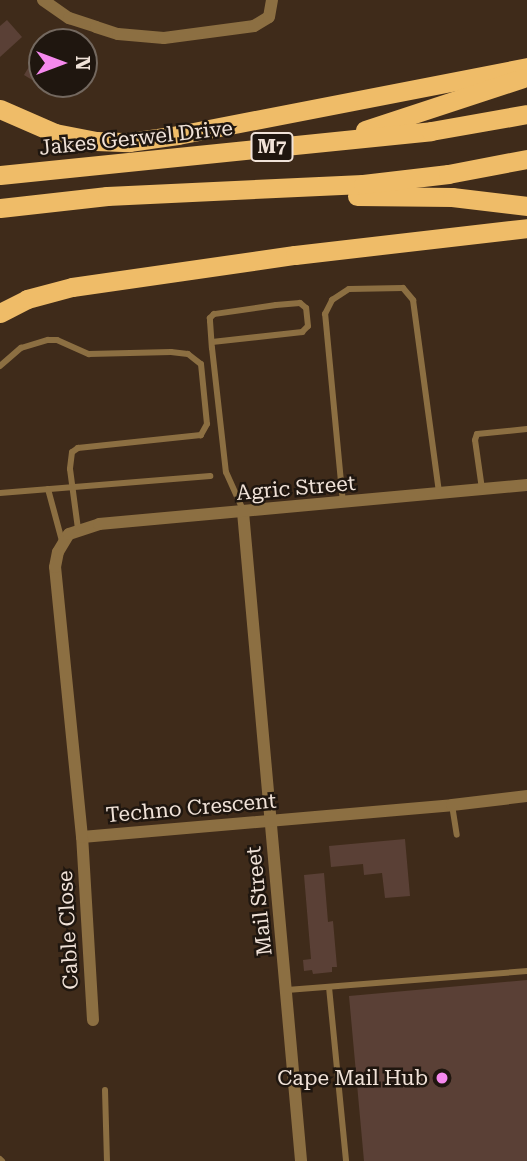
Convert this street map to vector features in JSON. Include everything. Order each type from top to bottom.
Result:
[{"type":"highway","points":[[0,109],[33,126],[66,136],[103,142],[136,141],[527,66]]},
{"type":"highway","points":[[331,141],[527,76]]},
{"type":"highway","name":"Jakes Gerwel Drive","points":[[0,175],[431,131],[527,114]]},
{"type":"highway","name":"M7","points":[[0,208],[107,196],[279,191],[415,178],[527,159]]},
{"type":"highway","points":[[279,191],[315,196],[452,197],[527,206]]},
{"type":"highway","points":[[0,313],[27,299],[72,287],[527,228]]},
{"type":"street","points":[[43,0],[69,18],[96,27],[164,38],[254,26],[270,18],[272,0]]},
{"type":"street","name":"Agric Street","points":[[70,535],[99,524],[527,485]]},
{"type":"street","name":"Mail Street","points":[[243,512],[301,1161]]},
{"type":"street","name":"Techno Crescent","points":[[70,535],[55,567],[82,837],[452,806],[527,796]]},
{"type":"street","name":"Cable Close","points":[[82,837],[93,1020]]},
{"type":"lane","points":[[343,503],[325,314],[332,300],[349,289],[403,288],[413,300],[439,494]]},
{"type":"lane","points":[[212,342],[302,332],[308,326],[306,308],[300,303],[214,314],[210,321],[212,342],[226,472],[243,512]]},
{"type":"lane","points":[[0,366],[21,348],[48,340],[57,340],[89,354],[188,354],[201,364],[207,424],[201,435],[78,448],[69,458],[73,489],[70,535]]},
{"type":"lane","points":[[482,489],[475,440],[477,434],[527,429]]},
{"type":"lane","points":[[0,494],[210,476]]},
{"type":"lane","points":[[48,489],[70,535]]},
{"type":"lane","points":[[452,806],[457,835]]},
{"type":"lane","points":[[287,990],[527,971]]},
{"type":"lane","points":[[329,987],[346,1161]]},
{"type":"lane","points":[[105,1090],[107,1161]]},
{"type":"building","points":[[7,20],[22,37],[0,57],[0,26]]},
{"type":"building","points":[[405,839],[410,896],[385,898],[382,873],[364,875],[363,864],[331,867],[329,846]]},
{"type":"building","points":[[324,873],[328,922],[333,921],[337,967],[332,967],[332,972],[313,974],[312,970],[304,971],[303,960],[311,959],[304,875]]},
{"type":"building","name":"Cape Mail Hub","points":[[527,980],[527,1161],[364,1161],[349,996]]},
{"type":"place","name":"Cape Mail Hub","points":[[442,1078]]}]
